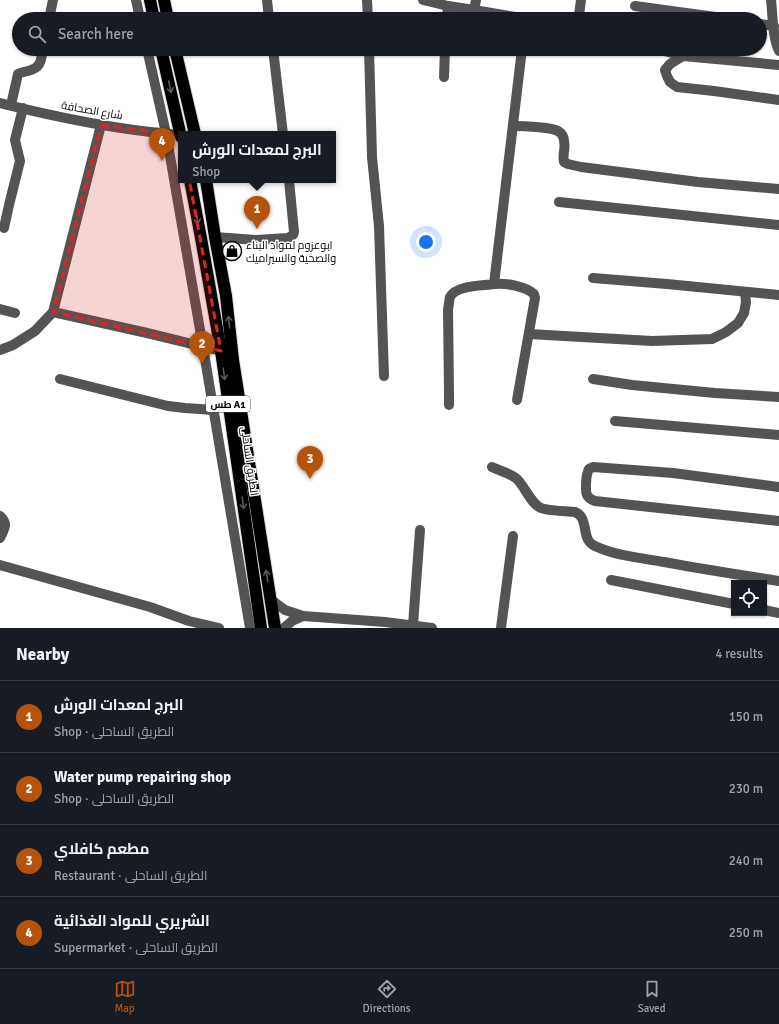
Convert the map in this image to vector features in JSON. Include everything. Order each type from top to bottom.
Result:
[{"type":"highway","points":[[150,0],[153,12]]},
{"type":"highway","points":[[164,0],[167,12]]},
{"type":"highway","points":[[163,56],[180,131]]},
{"type":"highway","points":[[177,56],[194,131]]},
{"type":"highway","name":"الطريق الساحلى","points":[[191,183],[221,351],[261,628]]},
{"type":"highway","name":"الطريق الساحلى","points":[[206,183],[226,296],[233,360],[274,628]]},
{"type":"street","points":[[50,12],[53,0]]},
{"type":"street","points":[[136,0],[139,12]]},
{"type":"street","points":[[267,0],[268,12]]},
{"type":"street","points":[[367,0],[368,12]]},
{"type":"street","points":[[423,0],[448,6],[475,5],[502,12]]},
{"type":"street","points":[[579,12],[581,0]]},
{"type":"street","points":[[771,0],[777,46],[779,51]]},
{"type":"street","points":[[448,6],[448,12]]},
{"type":"street","points":[[635,6],[679,12]]},
{"type":"street","points":[[767,25],[774,26]]},
{"type":"street","points":[[11,105],[18,74],[35,69],[40,63],[42,56]]},
{"type":"street","points":[[149,56],[166,133],[250,628]]},
{"type":"street","points":[[274,56],[283,131]]},
{"type":"street","points":[[369,56],[372,157],[379,226],[384,376]]},
{"type":"street","points":[[444,77],[445,56]]},
{"type":"street","points":[[494,284],[521,56]]},
{"type":"street","points":[[779,65],[683,56],[670,64],[665,70],[666,76],[670,82],[677,87],[714,90],[779,100]]},
{"type":"street","name":"شارع الصحافة","points":[[0,103],[101,125],[178,135]]},
{"type":"street","points":[[4,228],[20,161],[15,140],[23,108]]},
{"type":"street","points":[[0,350],[35,331],[53,312],[101,125]]},
{"type":"street","points":[[514,126],[553,129],[561,133],[564,138],[565,146],[563,158],[564,162],[568,164],[698,182],[779,189]]},
{"type":"street","points":[[215,237],[256,240],[290,237],[294,232],[289,183]]},
{"type":"street","points":[[559,202],[779,225]]},
{"type":"street","points":[[593,278],[779,295]]},
{"type":"street","points":[[449,405],[448,309],[450,296],[458,290],[469,286],[503,283],[528,290],[534,294],[535,298],[517,400]]},
{"type":"street","points":[[528,334],[652,341],[712,339],[726,332],[738,323],[744,313],[746,302],[745,292]]},
{"type":"street","points":[[0,309],[15,313]]},
{"type":"street","points":[[53,312],[221,351]]},
{"type":"street","points":[[60,379],[168,406],[214,410]]},
{"type":"street","points":[[593,379],[632,385],[779,397]]},
{"type":"street","points":[[615,421],[779,435]]},
{"type":"street","points":[[492,467],[517,479],[540,508],[578,513],[581,516],[585,526],[586,536],[593,546],[621,555],[779,581]]},
{"type":"street","points":[[779,487],[673,473],[593,467],[587,472],[586,487],[587,495],[595,501],[779,521]]},
{"type":"street","points":[[0,516],[5,521],[6,525],[0,538]]},
{"type":"street","points":[[413,625],[420,530]]},
{"type":"street","points":[[501,628],[512,536]]},
{"type":"street","points":[[0,565],[150,607],[189,621],[219,628]]},
{"type":"street","points":[[611,580],[731,603]]},
{"type":"street","points":[[270,599],[286,610],[303,616],[385,622],[432,628]]},
{"type":"street","points":[[767,611],[779,613]]},
{"type":"street","points":[[284,628],[292,621],[303,616]]},
{"type":"highlighted area","points":[[101,125],[181,135],[221,351],[53,312]]},
{"type":"place","name":"الشريري للمواد الغذائية","points":[[162,161]]},
{"type":"place","name":"البرج لمعدات الورش","points":[[257,229]]},
{"type":"place","name":"ابوعزوم لمواد البناء والصحية والسيراميك","points":[[232,251]]},
{"type":"place","name":"Water pump repairing shop","points":[[202,364]]},
{"type":"place","name":"مطعم كافلاي","points":[[310,479]]}]
